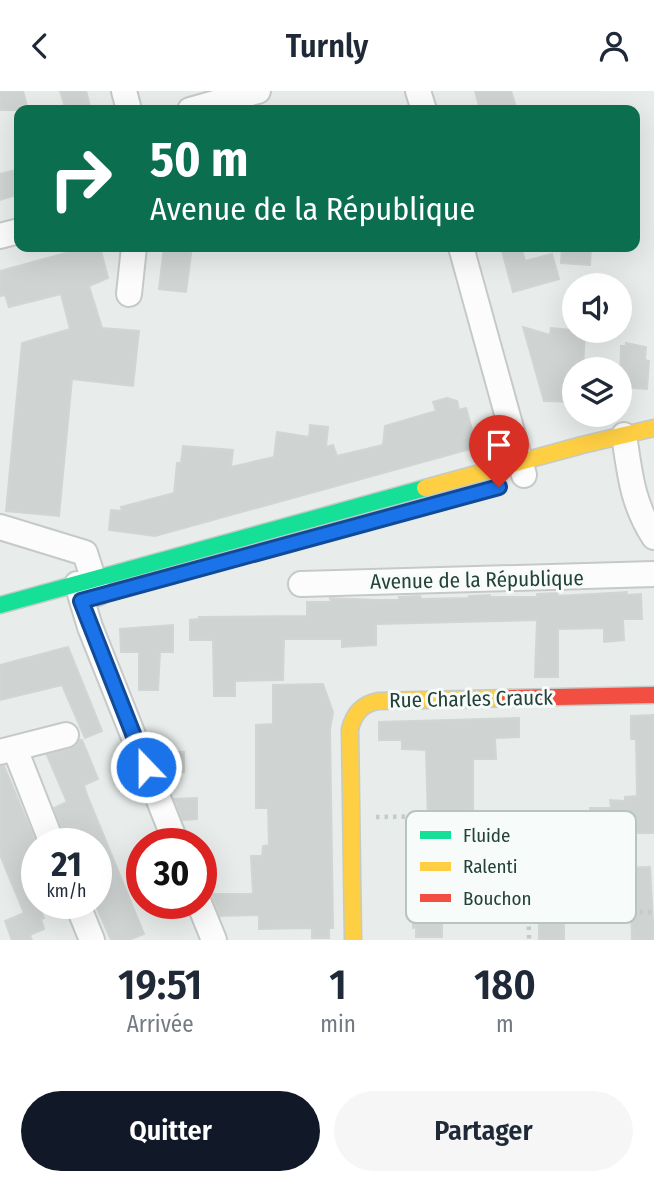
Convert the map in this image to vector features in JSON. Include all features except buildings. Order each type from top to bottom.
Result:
[{"type":"main road","points":[[0,605],[89,593],[628,449],[654,428]]},
{"type":"main road","name":"Rue Charles Crauck","points":[[353,940],[351,722],[357,711],[368,703],[385,700],[654,695]]},
{"type":"street","points":[[208,105],[258,91]]},
{"type":"street","points":[[129,294],[133,252]]},
{"type":"street","points":[[462,252],[524,475]]},
{"type":"street","points":[[628,449],[634,497],[638,510],[653,534]]},
{"type":"street","points":[[0,527],[85,553],[89,593],[171,828]]},
{"type":"street","name":"Avenue de la République","points":[[300,584],[654,575]]},
{"type":"street","points":[[45,828],[7,750],[66,735]]},
{"type":"street","points":[[83,919],[92,940]]},
{"type":"street","points":[[205,919],[214,940]]},
{"type":"path","points":[[351,817],[406,817]]},
{"type":"path","points":[[636,912],[654,912]]},
{"type":"traffic: fast","points":[[0,605],[425,488]]},
{"type":"traffic: slow","points":[[425,488],[654,428]]},
{"type":"traffic: slow","points":[[353,940],[350,729],[356,714],[367,704],[378,701],[510,698]]},
{"type":"traffic: jam","points":[[510,698],[654,695]]},
{"type":"route","points":[[146,767],[81,601],[499,487]]}]
